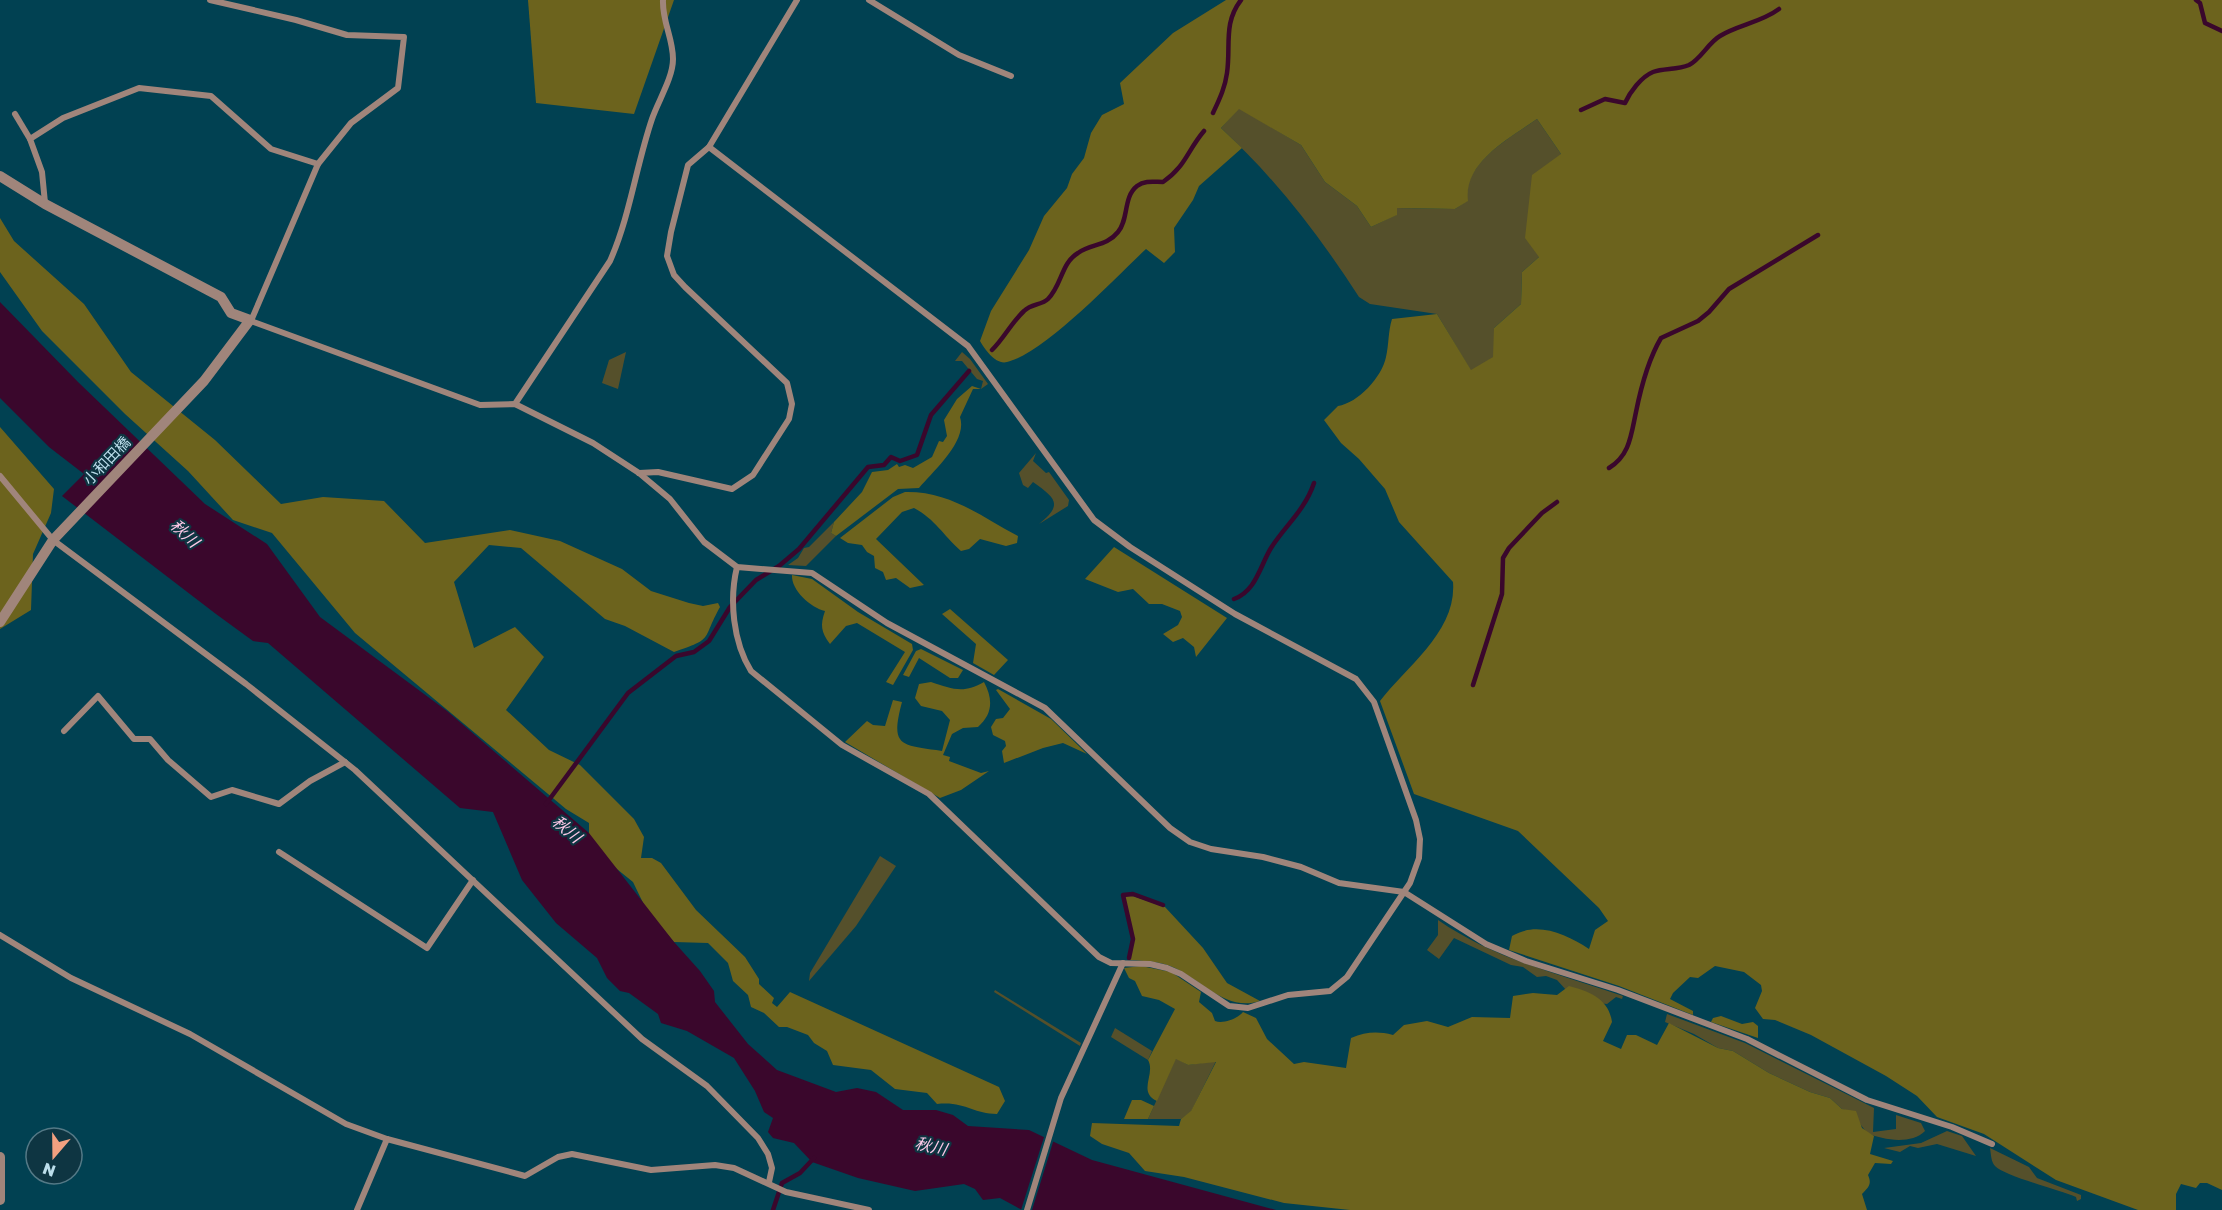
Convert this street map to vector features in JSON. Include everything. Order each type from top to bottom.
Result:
[{"type":"street","points":[[210,0],[296,20],[347,35],[404,37],[398,88],[351,123],[318,164],[251,321],[480,405],[515,404],[592,443],[639,473],[670,499],[704,542],[737,567],[813,573],[887,623],[1045,708],[1170,828],[1190,842],[1301,867],[1339,883],[1404,892],[1486,944],[1526,961],[1618,990],[1747,1039],[1867,1100],[1952,1127],[1992,1144]]},
{"type":"street","points":[[515,404],[610,261],[620,240],[645,141],[673,61],[671,40],[664,22],[663,0]]},
{"type":"street","points":[[639,473],[658,472],[732,489],[753,475],[789,419],[792,404],[787,383],[685,287],[674,275],[667,256],[688,165],[709,147],[797,0]]},
{"type":"street","points":[[869,0],[959,55],[1011,76]]},
{"type":"street","points":[[30,139],[63,118],[139,88],[211,96],[271,149],[318,164]]},
{"type":"street","points":[[15,114],[30,139],[42,172],[45,204]]},
{"type":"street","points":[[709,147],[968,346],[1094,520],[1130,547],[1235,614],[1346,672],[1366,688],[1380,715],[1416,820],[1420,839],[1419,858],[1404,892],[1347,977],[1330,991],[1323,993],[1287,995],[1255,1007],[1236,1007],[1221,1001],[1174,970],[1150,964],[1111,963],[1099,957],[929,794],[842,745],[756,676],[743,658],[735,633],[737,567]]},
{"type":"street","points":[[0,176],[45,204]]},
{"type":"street","name":"小和田橋","points":[[0,622],[56,537],[204,381],[250,320],[231,313],[220,297],[45,204]]},
{"type":"street","points":[[0,476],[56,537],[345,762],[642,1039],[707,1086],[737,1114],[768,1154],[772,1168],[769,1183]]},
{"type":"street","points":[[64,731],[98,696],[134,739],[150,739],[168,760],[211,797],[232,790],[279,804],[310,781],[345,762]]},
{"type":"street","points":[[279,852],[428,948],[474,880]]},
{"type":"street","points":[[0,935],[71,978],[190,1034],[346,1125],[387,1139],[525,1176],[558,1157],[572,1154],[651,1170],[715,1165],[734,1168],[786,1192],[869,1210]]},
{"type":"street","points":[[1027,1210],[1073,1069],[1123,963]]},
{"type":"street","points":[[357,1210],[387,1139]]},
{"type":"street","points":[[0,1157],[0,1200]]},
{"type":"shaded area","points":[[528,0],[674,0],[634,114],[536,103]]},
{"type":"shaded area","points":[[1226,0],[2222,0],[2222,1190],[2207,1183],[2200,1183],[2196,1188],[2181,1184],[2176,1194],[2176,1210],[2138,1210],[2056,1180],[1984,1134],[1937,1117],[1917,1096],[1886,1076],[1811,1035],[1775,1020],[1763,1019],[1755,1008],[1762,991],[1761,985],[1744,972],[1715,966],[1698,978],[1690,977],[1673,993],[1670,999],[1693,1011],[1693,1015],[1619,986],[1509,950],[1512,936],[1531,930],[1561,934],[1589,949],[1595,930],[1608,921],[1599,908],[1518,831],[1414,794],[1380,701],[1439,632],[1452,600],[1453,582],[1399,522],[1385,489],[1359,459],[1341,443],[1324,420],[1338,406],[1346,404],[1361,394],[1380,373],[1386,357],[1392,319],[1437,314],[1471,370],[1493,357],[1494,328],[1521,304],[1522,272],[1539,257],[1525,238],[1532,175],[1561,154],[1537,119],[1490,152],[1473,174],[1468,187],[1468,201],[1455,209],[1397,208],[1397,215],[1371,227],[1357,206],[1325,182],[1301,145],[1239,109],[1221,128],[1242,148],[1199,186],[1193,200],[1174,228],[1175,252],[1164,263],[1146,249],[1080,313],[1023,356],[1003,362],[995,359],[988,352],[980,341],[991,311],[1029,250],[1044,216],[1067,188],[1072,174],[1084,158],[1091,133],[1102,115],[1124,104],[1120,83],[1173,33]]},
{"type":"shaded area","points":[[1239,108],[1301,145],[1325,182],[1357,206],[1371,227],[1396,215],[1397,208],[1455,209],[1467,201],[1472,174],[1490,152],[1537,119],[1561,154],[1539,257],[1522,272],[1521,304],[1494,328],[1494,357],[1471,371],[1437,314],[1370,304],[1359,297],[1328,251],[1278,187],[1221,128]]},
{"type":"shaded area","points":[[0,218],[14,241],[84,304],[131,372],[215,440],[281,504],[323,497],[384,501],[425,543],[510,530],[560,541],[622,569],[651,591],[703,606],[718,603],[720,607],[702,641],[674,652],[625,626],[605,619],[521,548],[489,545],[454,582],[474,648],[515,627],[544,657],[506,710],[549,750],[580,765],[634,819],[644,837],[641,858],[652,858],[661,863],[696,910],[745,957],[759,979],[759,984],[774,998],[772,1003],[777,1007],[790,992],[999,1087],[1005,1101],[997,1114],[955,1104],[937,1104],[927,1093],[895,1089],[871,1070],[833,1065],[827,1051],[814,1043],[808,1035],[787,1027],[779,1027],[764,1013],[751,1007],[748,995],[733,981],[728,963],[708,943],[674,942],[646,909],[633,882],[602,857],[589,841],[589,823],[566,809],[355,633],[272,533],[233,520],[188,471],[125,414],[42,331],[0,272]]},
{"type":"shaded area","points":[[626,352],[618,389],[602,383],[609,360]]},
{"type":"shaded area","points":[[962,352],[988,384],[981,389],[983,381],[977,379],[962,361],[955,361]]},
{"type":"shaded area","points":[[972,386],[981,389],[973,389],[960,417],[959,436],[954,446],[919,488],[898,489],[836,536],[831,533],[834,522],[862,492],[872,472],[888,470],[897,464],[899,467],[905,465],[913,468],[932,457],[939,441],[943,442],[947,436],[944,420],[957,399]]},
{"type":"shaded area","points":[[0,427],[54,489],[51,513],[33,554],[31,610],[0,629]]},
{"type":"shaded area","points":[[1036,453],[1033,461],[1046,473],[1049,472],[1069,500],[1068,506],[1039,524],[1052,511],[1054,502],[1033,482],[1028,488],[1023,485],[1019,473]]},
{"type":"shaded area","points":[[905,492],[951,500],[1018,536],[1017,543],[1006,546],[980,539],[969,549],[961,551],[934,522],[914,508],[902,512],[876,539],[924,585],[910,588],[896,578],[886,580],[883,572],[875,568],[874,556],[862,545],[848,543],[840,538],[893,497]]},
{"type":"shaded area","points":[[834,522],[831,533],[836,536],[806,566],[788,565],[798,558],[804,548],[809,547]]},
{"type":"shaded area","points":[[1114,547],[1227,618],[1196,657],[1194,647],[1183,638],[1173,642],[1163,634],[1178,625],[1182,617],[1180,611],[1162,604],[1149,604],[1133,589],[1118,592],[1085,579]]},
{"type":"shaded area","points":[[792,575],[812,579],[858,612],[912,644],[913,650],[893,685],[886,682],[905,652],[857,623],[846,626],[830,644],[822,628],[825,611],[803,598],[795,587]]},
{"type":"shaded area","points":[[950,609],[1008,660],[994,675],[973,663],[976,644],[942,614]]},
{"type":"shaded area","points":[[921,649],[963,670],[958,678],[950,678],[919,658],[909,677],[903,675],[916,651]]},
{"type":"shaded area","points":[[931,682],[945,687],[964,689],[984,682],[990,700],[989,712],[983,722],[978,727],[963,728],[952,734],[943,755],[950,757],[949,761],[981,773],[989,771],[961,790],[940,798],[845,742],[867,721],[873,725],[885,726],[893,700],[902,702],[897,728],[898,736],[902,741],[916,747],[942,751],[950,720],[942,711],[921,706],[915,698],[919,684]]},
{"type":"shaded area","points":[[998,689],[1051,719],[1087,754],[1063,743],[1004,763],[1002,751],[1006,746],[1005,741],[993,735],[991,727],[996,719],[1003,718],[1010,709],[996,690]]},
{"type":"shaded area","points":[[880,856],[896,866],[856,926],[809,981],[810,973]]},
{"type":"shaded area","points":[[1127,894],[1165,907],[1203,948],[1227,983],[1260,1001],[1248,1003],[1226,999],[1170,966],[1129,960],[1134,937],[1123,901]]},
{"type":"shaded area","points":[[1438,920],[1459,934],[1504,955],[1623,996],[1622,999],[1616,997],[1607,1004],[1597,1003],[1567,991],[1557,980],[1546,976],[1537,977],[1523,967],[1511,965],[1454,938],[1439,959],[1427,950],[1438,935]]},
{"type":"shaded area","points":[[1141,966],[1171,972],[1201,992],[1199,1002],[1212,1013],[1215,1021],[1230,1020],[1243,1012],[1256,1018],[1267,1039],[1294,1064],[1304,1062],[1346,1068],[1351,1038],[1356,1036],[1367,1033],[1393,1035],[1404,1025],[1427,1021],[1448,1027],[1472,1017],[1510,1018],[1513,996],[1533,993],[1557,995],[1569,986],[1597,997],[1607,1007],[1612,1022],[1603,1041],[1621,1049],[1627,1035],[1636,1035],[1657,1045],[1669,1023],[1718,1048],[1733,1051],[1769,1073],[1810,1092],[1830,1098],[1842,1109],[1856,1111],[1862,1128],[1874,1136],[1870,1154],[1893,1161],[1891,1164],[1875,1163],[1868,1175],[1869,1185],[1862,1194],[1867,1210],[1350,1210],[1284,1203],[1184,1177],[1145,1171],[1129,1153],[1102,1144],[1090,1136],[1092,1123],[1179,1126],[1181,1119],[1191,1111],[1216,1062],[1188,1065],[1176,1059],[1157,1101],[1151,1097],[1147,1088],[1150,1071],[1148,1060],[1175,1009],[1159,1000],[1142,996],[1135,981],[1129,978],[1124,968]]},
{"type":"shaded area","points":[[995,990],[1081,1043],[1080,1046],[994,992]]},
{"type":"shaded area","points":[[1667,1014],[1745,1043],[1874,1108],[1873,1132],[1896,1129],[1896,1115],[1921,1123],[1925,1131],[1905,1140],[1881,1138],[1867,1133],[1851,1112],[1842,1109],[1830,1098],[1810,1092],[1769,1073],[1733,1051],[1718,1048],[1694,1034],[1665,1022]]},
{"type":"shaded area","points":[[1721,1016],[1742,1024],[1753,1022],[1758,1026],[1758,1038],[1711,1022],[1713,1018]]},
{"type":"shaded area","points":[[1115,1028],[1152,1051],[1148,1060],[1111,1037]]},
{"type":"shaded area","points":[[1176,1058],[1188,1065],[1216,1061],[1191,1112],[1181,1119],[1148,1119]]},
{"type":"shaded area","points":[[1132,1100],[1141,1100],[1154,1106],[1148,1119],[1124,1119]]},
{"type":"shaded area","points":[[1947,1131],[1962,1136],[1976,1156],[1937,1144],[1918,1148],[1910,1146],[1900,1152],[1884,1148],[1921,1143]]},
{"type":"shaded area","points":[[1990,1148],[2029,1167],[2037,1178],[2081,1195],[2081,1199],[2077,1201],[2076,1197],[2000,1170],[1993,1162]]},
{"type":"water","name":"秋川","points":[[0,302],[78,382],[205,504],[267,544],[320,617],[447,711],[589,833],[674,942],[700,971],[714,991],[715,1002],[748,1044],[777,1070],[836,1092],[857,1088],[876,1092],[903,1110],[936,1110],[953,1115],[968,1126],[1029,1130],[1092,1160],[1276,1210],[1022,1210],[1000,1198],[983,1200],[975,1189],[964,1184],[915,1191],[858,1178],[812,1162],[794,1143],[773,1138],[768,1132],[773,1118],[764,1112],[755,1091],[734,1058],[687,1031],[661,1023],[658,1014],[629,993],[620,991],[607,978],[597,958],[556,923],[522,880],[493,812],[460,808],[268,643],[253,641],[62,496],[84,474],[49,447],[0,398]]},
{"type":"pier","points":[[1045,1134],[1054,1139],[1032,1210],[1021,1210]]},
{"type":"waterway","points":[[1213,113],[1222,94],[1226,78],[1232,17],[1241,0]]},
{"type":"waterway","points":[[2196,0],[2200,3],[2205,23],[2222,31]]},
{"type":"waterway","points":[[1581,110],[1605,99],[1625,103],[1644,77],[1653,72],[1689,65],[1720,36],[1779,9]]},
{"type":"waterway","points":[[992,350],[1024,311],[1048,299],[1072,257],[1083,250],[1104,243],[1118,232],[1124,221],[1130,196],[1137,186],[1146,182],[1163,182],[1171,176],[1204,131]]},
{"type":"waterway","points":[[1609,468],[1621,457],[1628,444],[1640,393],[1652,355],[1661,338],[1698,321],[1729,289],[1818,235]]},
{"type":"waterway","points":[[546,804],[628,693],[676,656],[694,652],[709,641],[730,607],[756,580],[779,566],[799,549],[868,467],[884,465],[891,457],[900,461],[917,455],[931,415],[969,371]]},
{"type":"waterway","points":[[1234,599],[1248,590],[1257,577],[1271,548],[1300,510],[1314,483]]},
{"type":"waterway","points":[[1473,685],[1502,594],[1503,558],[1509,548],[1542,513],[1557,502]]},
{"type":"waterway","points":[[1129,958],[1133,939],[1123,895],[1133,894],[1163,905]]},
{"type":"waterway","points":[[773,1210],[782,1183],[800,1173],[814,1158]]}]
